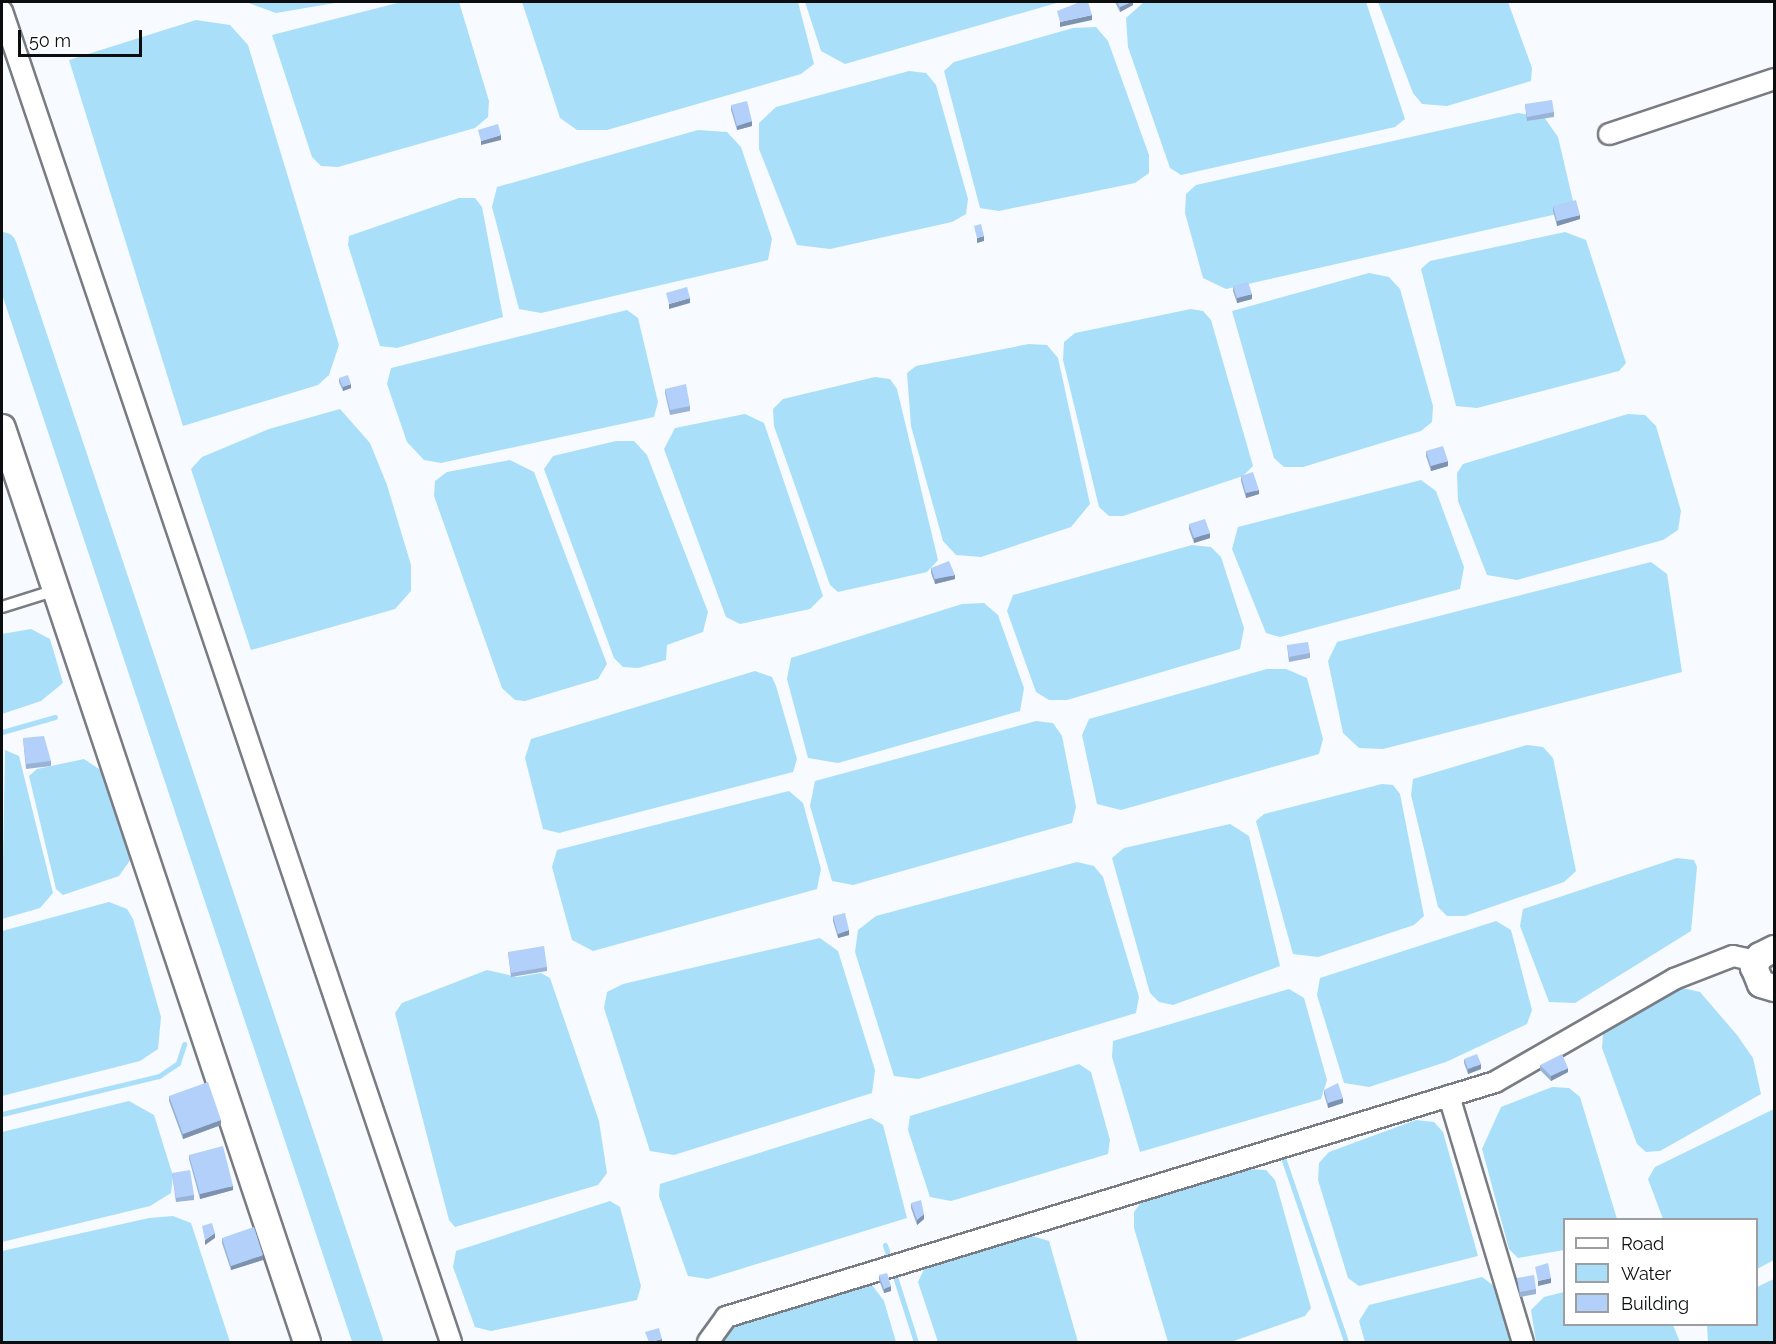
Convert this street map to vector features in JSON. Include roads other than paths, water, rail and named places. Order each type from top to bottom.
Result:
[{"type":"street","points":[[2,12],[452,1342]]},
{"type":"street","points":[[1609,134],[1774,79]]},
{"type":"street","points":[[2,428],[307,1342]]},
{"type":"street","points":[[708,1342],[726,1317],[1268,1149],[1496,1082],[1674,979],[1733,956],[1765,955],[1756,979],[1774,988]]},
{"type":"street","points":[[1449,1096],[1523,1342]]},
{"type":"lane","points":[[2,607],[57,590]]},
{"type":"water","points":[[246,2],[341,2],[276,13]]},
{"type":"water","points":[[401,2],[459,2],[489,101],[488,117],[475,128],[338,167],[321,166],[312,157],[272,35]]},
{"type":"water","points":[[522,2],[798,2],[814,64],[801,74],[607,130],[577,130],[560,118]]},
{"type":"water","points":[[805,2],[1060,2],[845,64],[821,51]]},
{"type":"water","points":[[1144,2],[1366,2],[1405,119],[1395,127],[1181,175],[1170,168],[1128,47],[1126,18]]},
{"type":"water","points":[[1378,2],[1508,2],[1532,68],[1531,81],[1447,106],[1422,104],[1413,93]]},
{"type":"water","points":[[196,20],[230,25],[248,45],[339,345],[329,375],[318,385],[183,426],[69,60]]},
{"type":"water","points":[[1096,27],[1108,41],[1149,155],[1149,173],[1135,183],[999,211],[980,208],[944,71],[954,62],[1073,28]]},
{"type":"water","points":[[909,71],[926,73],[936,85],[968,199],[966,214],[952,222],[830,249],[797,245],[759,149],[759,123],[776,107]]},
{"type":"water","points":[[1518,113],[1544,117],[1558,137],[1573,201],[1557,214],[1226,289],[1203,278],[1185,213],[1186,194],[1196,185]]},
{"type":"water","points":[[698,130],[727,132],[741,147],[772,239],[768,260],[541,313],[519,309],[492,207],[497,187]]},
{"type":"water","points":[[459,198],[475,198],[482,207],[503,317],[397,348],[380,346],[348,245],[349,236]]},
{"type":"water","points":[[1565,232],[1586,240],[1626,363],[1619,371],[1477,408],[1456,406],[1421,269],[1430,261]]},
{"type":"water","points":[[1369,273],[1389,277],[1400,289],[1433,406],[1432,422],[1421,431],[1303,467],[1284,467],[1274,458],[1232,311]]},
{"type":"water","points":[[1191,309],[1203,311],[1211,320],[1253,466],[1243,476],[1123,516],[1109,516],[1099,507],[1063,360],[1064,342],[1075,333]]},
{"type":"water","points":[[627,310],[638,318],[658,402],[654,417],[441,463],[424,460],[407,442],[387,384],[391,368]]},
{"type":"water","points":[[1029,344],[1047,345],[1058,358],[1090,504],[1071,527],[981,557],[956,555],[943,541],[911,426],[907,373],[916,366]]},
{"type":"water","points":[[875,377],[890,379],[897,389],[938,560],[927,572],[838,592],[830,585],[774,426],[773,409],[783,399]]},
{"type":"water","points":[[340,409],[370,443],[387,485],[411,565],[411,591],[395,609],[251,650],[191,469],[202,457],[269,429]]},
{"type":"water","points":[[745,414],[764,423],[823,596],[810,609],[740,624],[726,617],[664,449],[675,428]]},
{"type":"water","points":[[1628,414],[1645,415],[1656,426],[1681,511],[1678,530],[1663,540],[1517,580],[1487,575],[1458,501],[1457,473],[1463,464]]},
{"type":"water","points":[[616,441],[634,441],[647,455],[708,612],[703,632],[667,645],[666,660],[638,668],[623,667],[614,658],[544,469],[553,456]]},
{"type":"water","points":[[510,460],[534,472],[607,664],[598,679],[525,701],[515,700],[502,688],[434,496],[435,481],[447,472]]},
{"type":"water","points":[[1421,480],[1436,491],[1464,567],[1460,589],[1280,637],[1266,633],[1232,549],[1238,527]]},
{"type":"water","points":[[1192,545],[1211,547],[1221,557],[1244,628],[1240,649],[1067,700],[1049,700],[1036,692],[1007,611],[1013,595]]},
{"type":"water","points":[[1651,562],[1667,574],[1682,672],[1383,749],[1359,748],[1343,733],[1328,661],[1337,642]]},
{"type":"water","points":[[984,603],[998,615],[1024,688],[1020,711],[838,763],[808,758],[787,679],[791,658],[962,604]]},
{"type":"water","points":[[31,629],[50,639],[63,683],[41,701],[2,714],[2,634]]},
{"type":"water","points":[[1267,669],[1286,669],[1307,678],[1323,739],[1319,754],[1121,810],[1097,804],[1082,735],[1089,719]]},
{"type":"water","points":[[755,671],[772,677],[776,686],[797,759],[793,772],[559,833],[543,829],[525,758],[531,739]]},
{"type":"water","points":[[1036,721],[1053,723],[1062,736],[1076,807],[1072,823],[853,885],[832,881],[810,806],[815,781]]},
{"type":"water","points":[[1527,745],[1543,747],[1553,758],[1576,871],[1564,882],[1465,916],[1447,916],[1438,907],[1411,795],[1413,779]]},
{"type":"water","points":[[5,750],[19,756],[53,893],[40,908],[2,919]]},
{"type":"water","points":[[84,759],[102,771],[131,859],[119,876],[63,895],[56,889],[29,776],[37,769]]},
{"type":"water","points":[[1382,784],[1393,785],[1400,794],[1424,916],[1414,925],[1318,957],[1293,954],[1256,821],[1264,814]]},
{"type":"water","points":[[789,791],[803,803],[821,869],[817,889],[593,951],[572,940],[552,867],[557,850]]},
{"type":"water","points":[[1230,824],[1249,836],[1280,966],[1173,1005],[1159,1002],[1150,993],[1112,858],[1124,848]]},
{"type":"water","points":[[1677,858],[1694,860],[1697,867],[1691,931],[1575,1003],[1549,1002],[1520,926],[1523,909]]},
{"type":"water","points":[[1077,862],[1094,866],[1103,877],[1139,997],[1136,1013],[918,1079],[894,1076],[855,952],[858,930],[876,916]]},
{"type":"water","points":[[109,902],[127,909],[133,919],[161,1017],[158,1049],[140,1061],[2,1096],[2,931]]},
{"type":"water","points":[[1496,921],[1511,930],[1532,1010],[1527,1024],[1446,1062],[1369,1087],[1344,1083],[1317,995],[1320,978]]},
{"type":"water","points":[[820,938],[838,951],[875,1070],[872,1093],[674,1155],[650,1151],[604,1008],[607,992],[623,984]]},
{"type":"water","points":[[487,970],[517,977],[541,973],[550,978],[599,1121],[607,1173],[598,1185],[455,1227],[449,1220],[395,1013],[402,1003]]},
{"type":"water","points":[[1678,987],[1700,992],[1737,1035],[1753,1058],[1761,1094],[1660,1151],[1646,1152],[1637,1144],[1602,1048],[1603,1034]]},
{"type":"water","points":[[1289,989],[1304,998],[1327,1080],[1321,1099],[1140,1152],[1112,1057],[1113,1041]]},
{"type":"water","points":[[1079,1064],[1091,1072],[1110,1140],[1108,1154],[951,1201],[930,1197],[908,1130],[910,1116]]},
{"type":"water","points":[[1552,1087],[1569,1088],[1580,1097],[1617,1218],[1563,1218],[1563,1250],[1518,1258],[1509,1249],[1482,1149],[1501,1107]]},
{"type":"water","points":[[129,1101],[154,1115],[173,1176],[171,1193],[150,1206],[2,1242],[2,1132]]},
{"type":"water","points":[[1774,1109],[1774,1260],[1758,1268],[1758,1218],[1663,1218],[1648,1179],[1655,1167]]},
{"type":"water","points":[[871,1118],[883,1125],[907,1218],[708,1279],[688,1276],[659,1196],[660,1184]]},
{"type":"water","points":[[1416,1120],[1434,1122],[1443,1132],[1478,1256],[1359,1286],[1348,1278],[1318,1180],[1319,1163],[1329,1152]]},
{"type":"water","points":[[1248,1169],[1266,1170],[1275,1180],[1311,1308],[1305,1316],[1231,1342],[1168,1342],[1134,1228],[1134,1212],[1142,1201]]},
{"type":"water","points":[[610,1201],[620,1207],[641,1286],[637,1300],[491,1331],[475,1327],[453,1267],[456,1251]]},
{"type":"water","points":[[173,1216],[191,1223],[230,1342],[2,1342],[2,1251],[149,1218]]},
{"type":"water","points":[[1029,1235],[1049,1241],[1078,1342],[938,1342],[918,1282],[925,1267]]},
{"type":"water","points":[[1482,1277],[1494,1286],[1513,1342],[1365,1342],[1359,1321],[1369,1305]]},
{"type":"water","points":[[1774,1279],[1774,1342],[1708,1342],[1707,1326],[1758,1326],[1758,1287]]},
{"type":"water","points":[[861,1283],[872,1285],[884,1301],[896,1342],[721,1342],[734,1325]]},
{"type":"water","points":[[1563,1292],[1563,1326],[1673,1326],[1680,1342],[1536,1342],[1531,1310],[1544,1297]]},
{"type":"waterway","points":[[2,247],[368,1342]]},
{"type":"waterway","points":[[2,732],[55,717]]},
{"type":"waterway","points":[[2,1114],[159,1076],[178,1063],[184,1044]]},
{"type":"waterway","points":[[1276,1137],[1346,1342]]},
{"type":"waterway","points":[[885,1245],[916,1342]]}]
